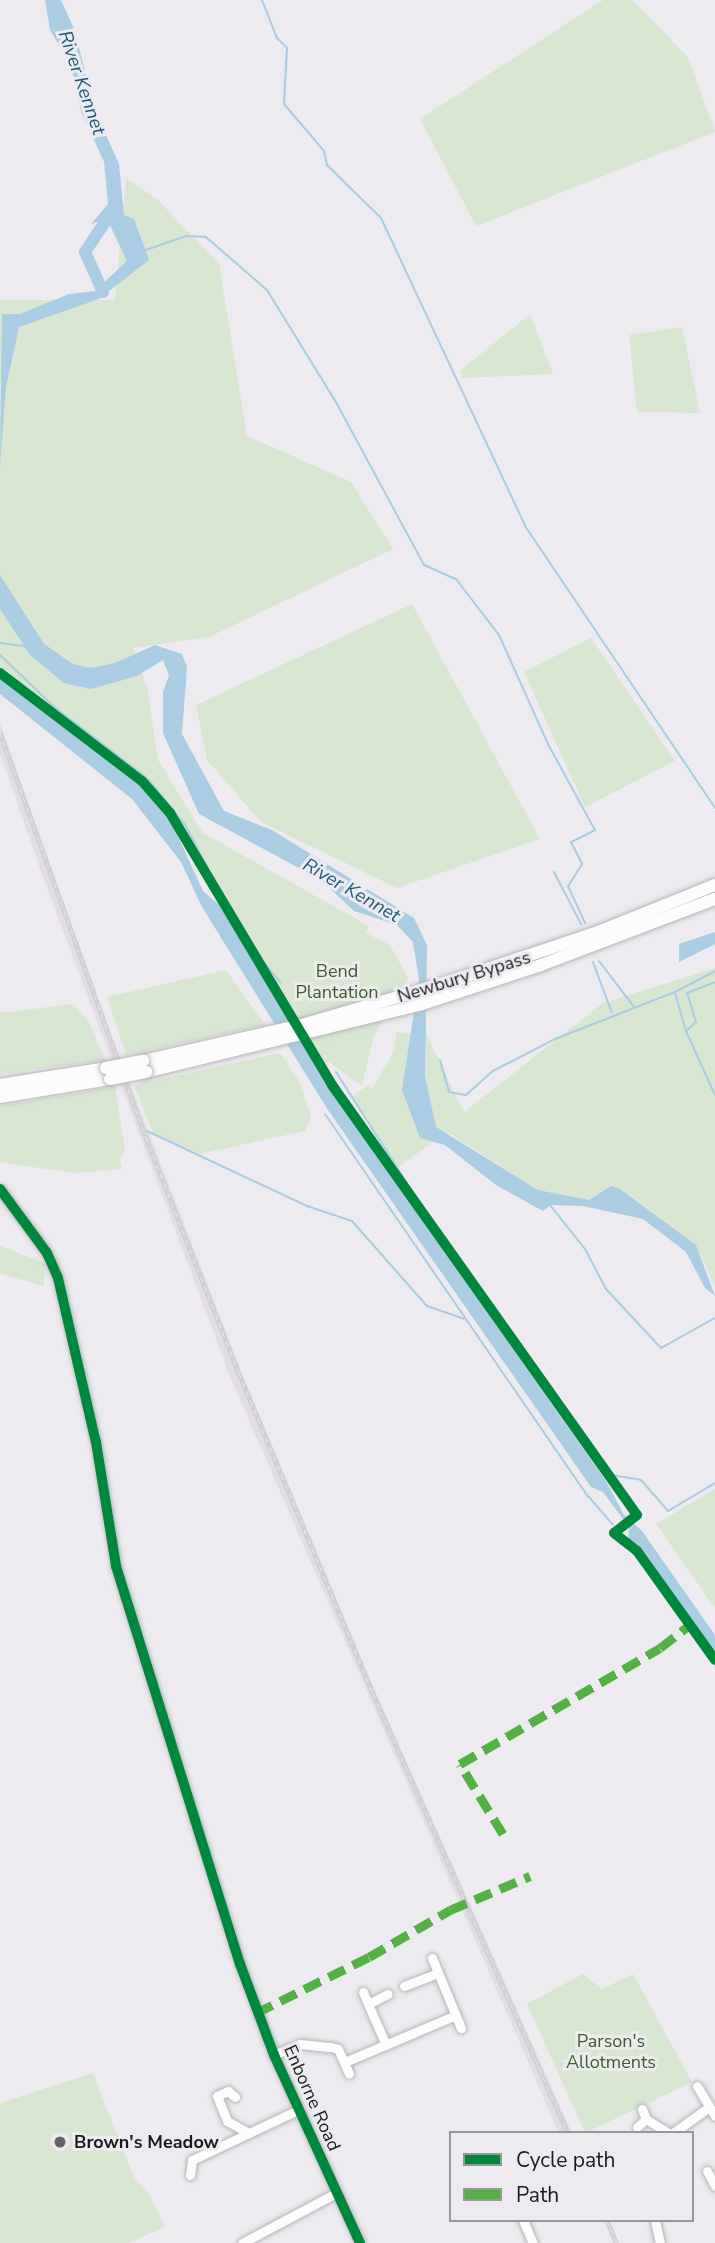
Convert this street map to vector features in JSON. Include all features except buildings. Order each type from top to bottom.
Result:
[{"type":"highway","name":"Newbury Bypass","points":[[0,1097],[396,1011],[715,885]]},
{"type":"highway","name":"Newbury Bypass","points":[[305,1030],[400,997],[447,990],[715,899]]},
{"type":"highway","name":"Newbury Bypass","points":[[0,1085],[108,1074]]},
{"type":"street","name":"Enborne Road","points":[[0,1189],[47,1254],[58,1278],[96,1442],[116,1566],[240,1964],[273,2055],[360,2243]]},
{"type":"street","points":[[432,1958],[461,2028]]},
{"type":"street","points":[[404,1986],[438,1973]]},
{"type":"street","points":[[363,1992],[386,2045]]},
{"type":"street","points":[[368,2004],[388,1994]]},
{"type":"street","points":[[346,2061],[456,2015]]},
{"type":"street","points":[[273,2055],[310,2045],[338,2049],[346,2061],[349,2074]]},
{"type":"street","points":[[697,2086],[711,2102],[715,2116]]},
{"type":"street","points":[[235,2097],[228,2091],[216,2096],[227,2122],[247,2132]]},
{"type":"street","points":[[675,2131],[711,2102]]},
{"type":"street","points":[[642,2109],[646,2119],[665,2131]]},
{"type":"street","points":[[190,2175],[192,2160],[298,2110]]},
{"type":"street","points":[[637,2127],[646,2119]]},
{"type":"street","points":[[706,2171],[715,2186]]},
{"type":"street","points":[[242,2243],[336,2193]]},
{"type":"street","points":[[524,2222],[533,2243]]},
{"type":"street","points":[[655,2222],[660,2243]]},
{"type":"shaded area","points":[[0,723],[102,1011],[241,1371],[376,1693],[571,2131],[558,2131],[231,1379],[43,877],[0,753]]},
{"type":"green space","points":[[603,0],[632,0],[688,57],[715,132],[476,226],[420,119]]},
{"type":"green space","name":"Bend Plantation","points":[[126,178],[158,200],[219,264],[247,436],[351,482],[393,549],[209,637],[133,648],[147,687],[158,760],[203,833],[369,926],[366,933],[390,945],[408,978],[374,1035],[362,1086],[329,1062],[320,1063],[154,793],[0,673],[0,300],[115,300]]},
{"type":"green space","points":[[530,314],[553,374],[463,378],[460,371]]},
{"type":"green space","points":[[682,327],[700,413],[637,412],[629,335]]},
{"type":"green space","points":[[412,604],[540,839],[397,888],[261,822],[207,760],[196,705]]},
{"type":"green space","points":[[591,638],[675,761],[585,807],[524,672]]},
{"type":"green space","points":[[715,968],[715,1287],[696,1245],[629,1195],[601,1193],[589,1200],[538,1190],[447,1132],[397,1168],[351,1097],[368,1085],[372,1089],[394,1051],[397,1032],[427,1036],[464,1112],[603,1003]]},
{"type":"green space","points":[[226,970],[265,1025],[126,1055],[107,997]]},
{"type":"green space","points":[[73,1004],[88,1020],[105,1060],[0,1074],[0,1013]]},
{"type":"green space","points":[[280,1053],[299,1080],[311,1117],[305,1131],[199,1154],[153,1133],[134,1085]]},
{"type":"green space","points":[[115,1087],[125,1150],[120,1159],[122,1169],[73,1173],[0,1162],[0,1106]]},
{"type":"green space","points":[[0,1246],[45,1263],[44,1286],[0,1274]]},
{"type":"green space","points":[[715,1489],[715,1608],[656,1524]]},
{"type":"green space","name":"Parson's Allotments","points":[[583,1974],[602,1989],[633,1974],[692,2082],[589,2131],[584,2131],[527,2004]]},
{"type":"green space","name":"Brown's Meadow","points":[[93,2073],[134,2178],[148,2192],[166,2227],[128,2243],[0,2243],[0,2103]]},
{"type":"water","points":[[45,0],[61,0],[75,31],[94,108],[119,164],[124,215],[134,219],[149,260],[99,299],[19,327],[6,387],[0,466],[2,314],[20,314],[69,294],[95,291],[127,261],[107,219],[91,224],[108,204],[104,162],[81,111],[71,65],[50,30]]},
{"type":"water","points":[[0,575],[44,644],[73,664],[91,668],[115,663],[155,645],[182,654],[187,667],[182,734],[224,811],[272,830],[414,918],[427,945],[425,1076],[436,1127],[538,1190],[589,1200],[611,1186],[620,1189],[696,1245],[715,1296],[705,1288],[686,1252],[643,1219],[583,1206],[551,1205],[543,1211],[496,1185],[445,1145],[420,1138],[402,1090],[419,980],[413,942],[397,925],[354,911],[321,880],[199,814],[163,733],[163,692],[169,675],[163,660],[137,676],[91,689],[64,683],[30,655],[0,609]]},
{"type":"water","points":[[0,676],[136,781],[170,819],[203,891],[219,905],[363,1137],[606,1481],[624,1515],[642,1531],[715,1635],[715,1657],[638,1545],[628,1542],[629,1527],[603,1492],[591,1487],[328,1110],[202,907],[181,862],[132,799],[0,694]]},
{"type":"water","points":[[715,932],[715,944],[679,962],[679,944]]},
{"type":"waterway","points":[[262,0],[277,38],[287,48],[284,104],[324,151],[327,165],[381,218],[525,526],[715,808]]},
{"type":"waterway","name":"River Kennet","points":[[103,292],[85,252],[115,207]]},
{"type":"waterway","points":[[146,250],[186,236],[206,237],[267,290],[337,404],[424,565],[456,579],[499,635],[549,746],[595,830],[571,842],[582,864],[568,886],[585,923]]},
{"type":"waterway","points":[[0,643],[26,646]]},
{"type":"waterway","points":[[0,655],[53,706],[148,779],[186,826],[244,938],[280,982]]},
{"type":"waterway","points":[[554,872],[581,924]]},
{"type":"waterway","points":[[599,961],[634,1007]]},
{"type":"waterway","points":[[593,962],[612,1013]]},
{"type":"waterway","points":[[440,1060],[449,1092],[466,1095],[493,1071],[555,1039],[675,992],[715,971]]},
{"type":"waterway","points":[[686,1031],[696,1022],[687,993],[715,982]]},
{"type":"waterway","points":[[675,993],[686,1031],[715,1095]]},
{"type":"waterway","points":[[336,1072],[419,1202],[611,1475],[641,1480],[668,1511],[715,1483]]},
{"type":"waterway","points":[[325,1114],[588,1496],[613,1525]]},
{"type":"waterway","points":[[147,1131],[307,1206],[352,1221],[427,1306],[464,1319]]},
{"type":"waterway","points":[[550,1205],[585,1249],[606,1289],[661,1348],[715,1318]]},
{"type":"railway","points":[[0,732],[146,1137],[239,1373],[373,1693],[567,2131]]},
{"type":"railway","points":[[608,2222],[617,2243]]},
{"type":"marked path","points":[[503,1834],[460,1764],[660,1648],[689,1625]]},
{"type":"marked path","points":[[256,2013],[369,1957],[450,1910],[530,1876]]},
{"type":"cycle path","points":[[0,673],[142,781],[170,813],[332,1085],[637,1515],[614,1533],[637,1551],[715,1660]]},
{"type":"cycle path","points":[[0,1189],[47,1253],[58,1278],[96,1442],[116,1566],[240,1964],[274,2055],[360,2243]]},
{"type":"place","name":"Brown's Meadow","points":[[60,2142]]}]
